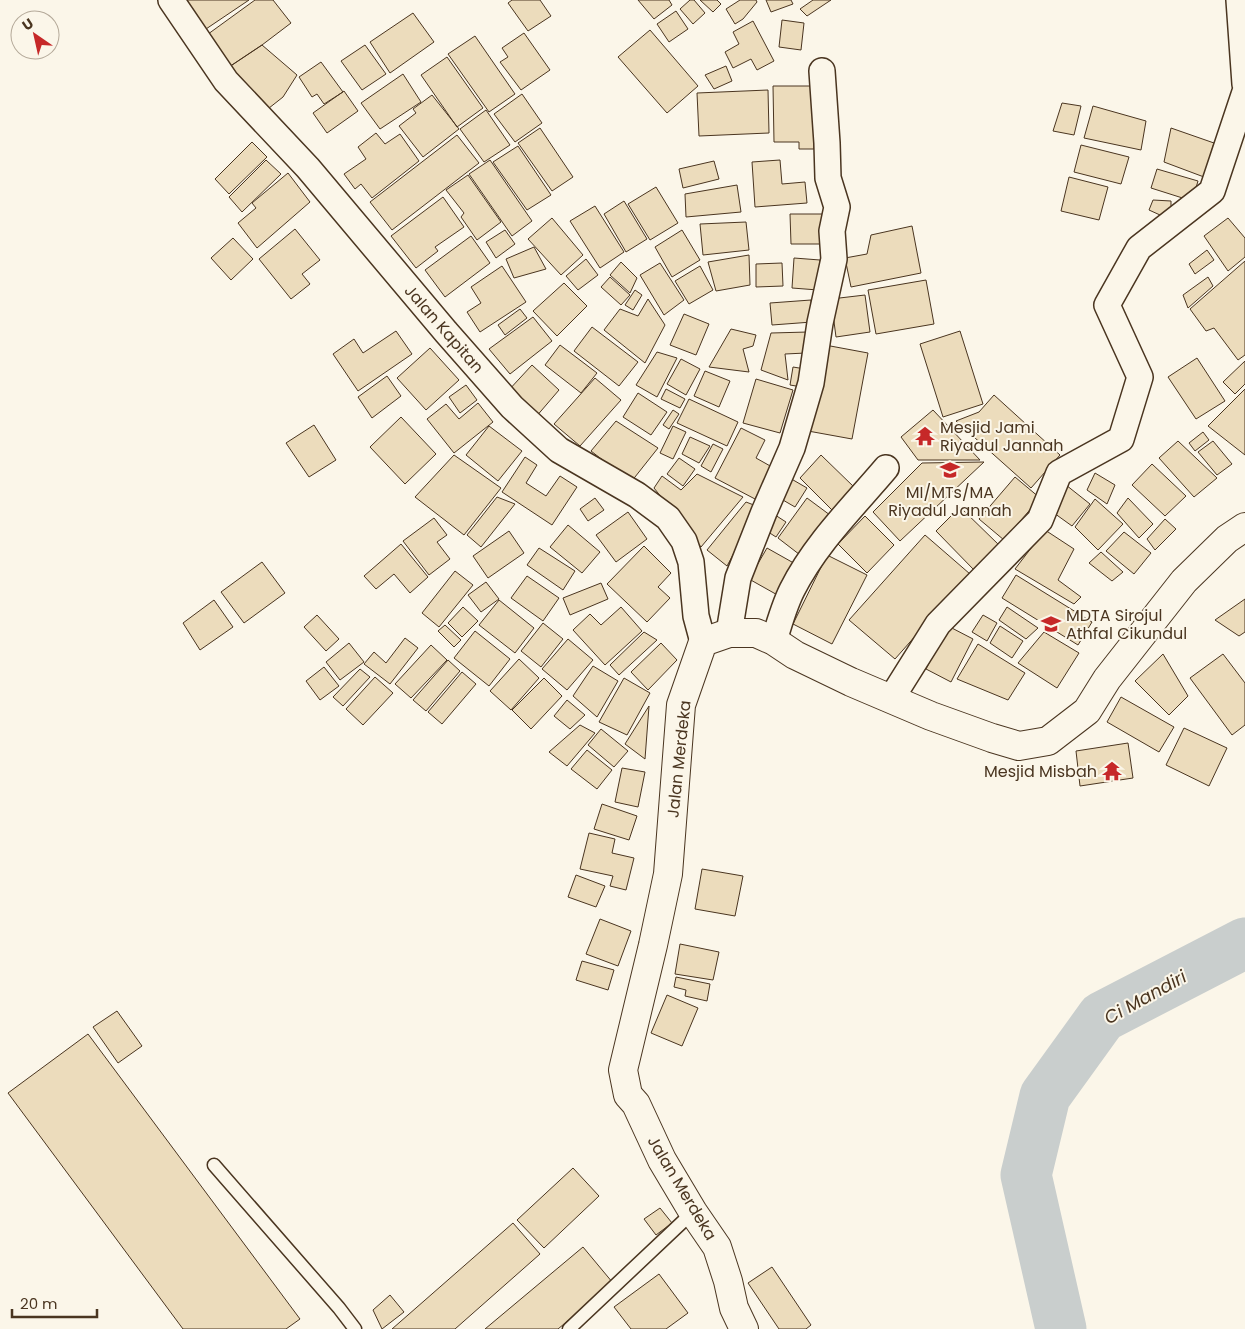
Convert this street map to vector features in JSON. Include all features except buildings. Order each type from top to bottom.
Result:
[{"type":"street","name":"Jalan Kapitan","points":[[171,0],[226,81],[308,168],[446,332],[512,407],[559,450],[637,495],[668,518],[684,541],[691,562],[696,616],[703,642]]},
{"type":"street","points":[[1240,0],[1245,84]]},
{"type":"street","points":[[729,633],[738,578],[792,448],[811,383],[820,324],[834,259],[832,231],[837,206],[828,178],[822,71]]},
{"type":"street","points":[[891,699],[938,624],[1040,520],[1058,473],[1121,439],[1140,377],[1107,305],[1139,248],[1212,191],[1245,92]]},
{"type":"street","points":[[774,641],[791,592],[802,573],[819,547],[886,468]]},
{"type":"street","points":[[703,642],[729,633],[756,633],[774,641],[794,655],[940,720],[1019,746],[1048,741],[1087,710],[1106,679],[1184,581],[1227,539],[1245,527]]},
{"type":"street","name":"Jalan Merdeka","points":[[703,642],[681,705],[668,874],[624,1070],[628,1095],[636,1104],[662,1160],[693,1212],[717,1247],[734,1308],[744,1329]]},
{"type":"lane","points":[[214,1165],[339,1308],[355,1329]]},
{"type":"lane","points":[[569,1329],[693,1212]]},
{"type":"waterway","name":"Ci Mandiri","points":[[1061,1329],[1026,1175],[1045,1096],[1102,1017],[1245,943]]},
{"type":"place","name":"Mesjid Jami Riyadul Jannah","points":[[925,436]]},
{"type":"place","name":"MI/MTs/MA Riyadul Jannah","points":[[950,470]]},
{"type":"place","name":"MDTA Sirojul Athfal Cikundul","points":[[1051,624]]},
{"type":"place","name":"Mesjid Misbah","points":[[1112,771]]}]
